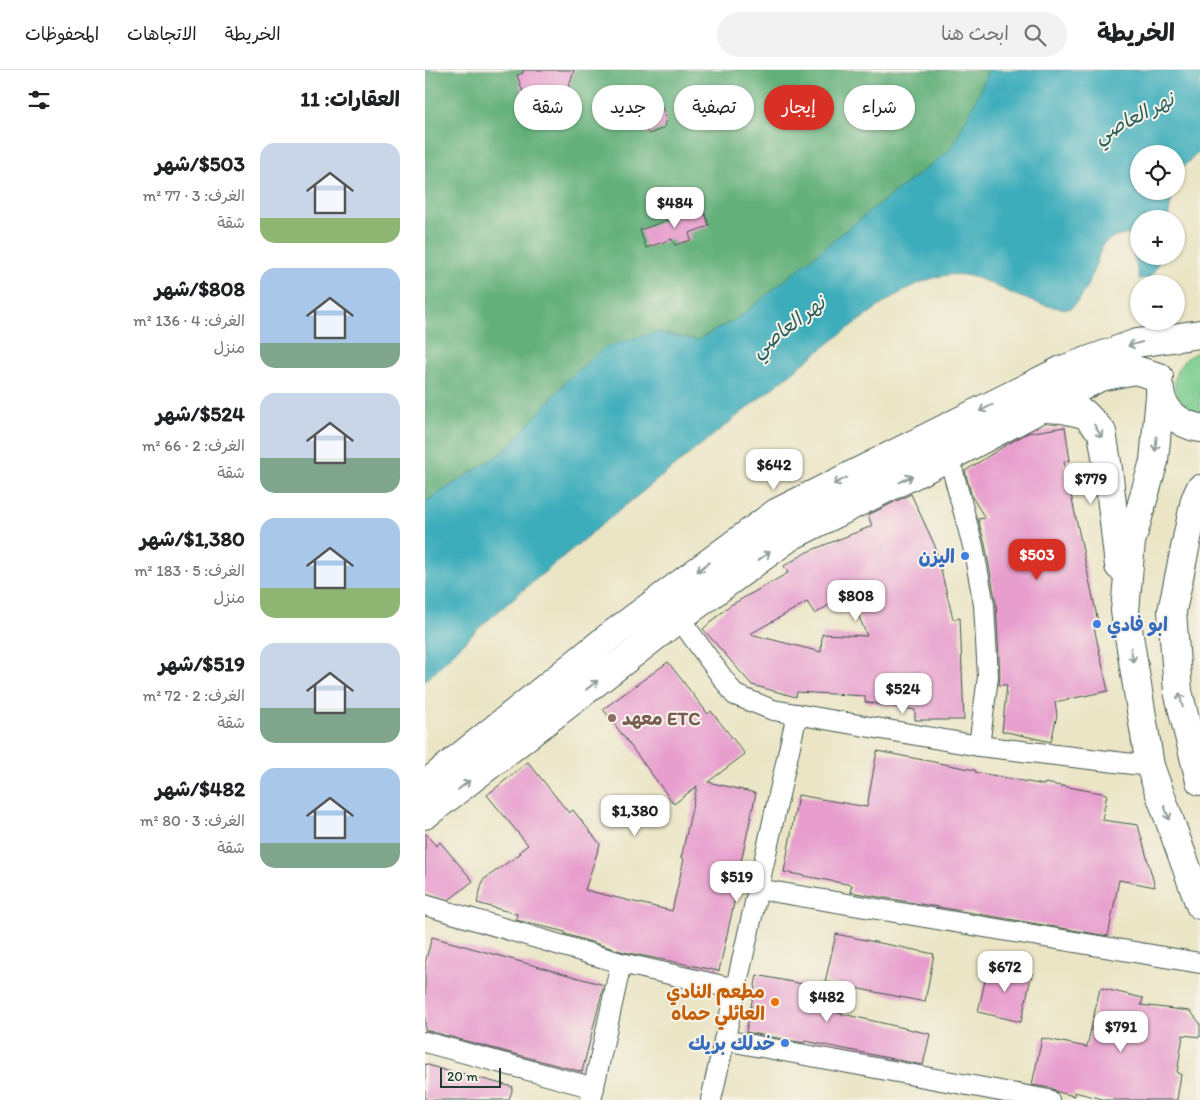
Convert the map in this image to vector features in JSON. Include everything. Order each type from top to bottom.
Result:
[{"type":"main road","points":[[1125,611],[1131,542],[1154,460],[1161,364],[1170,351],[1182,340],[1199,335]]},
{"type":"main road","points":[[425,785],[610,636],[776,513],[1061,370],[1137,343],[1199,335]]},
{"type":"main road","points":[[425,815],[679,618],[791,536],[949,458],[1100,377],[1135,370],[1160,386],[1167,409],[1178,420],[1200,428]]},
{"type":"main road","points":[[1041,408],[1063,409],[1085,414],[1101,432],[1109,469],[1125,611],[1150,766],[1200,905]]},
{"type":"main road","points":[[1200,489],[1195,500],[1171,611],[1179,691],[1200,781]]},
{"type":"street","points":[[949,458],[973,546],[984,605],[988,677],[979,746]]},
{"type":"street","points":[[679,618],[735,694],[773,710],[979,746],[1150,766]]},
{"type":"street","points":[[711,1100],[797,714]]},
{"type":"street","points":[[758,889],[1200,964]]},
{"type":"street","points":[[425,905],[621,964],[736,989]]},
{"type":"street","points":[[425,1042],[593,1094],[621,964]]},
{"type":"street","points":[[725,1040],[956,1091],[1049,1100]]},
{"type":"green space","points":[[425,70],[988,70],[981,89],[951,149],[856,222],[741,316],[697,340],[656,332],[568,379],[506,450],[425,502]]},
{"type":"green space","points":[[1200,351],[1200,413],[1189,408],[1181,401],[1176,392],[1175,383],[1176,373],[1181,364]]},
{"type":"water","name":"نهر العاصي","points":[[988,70],[1200,70],[1200,151],[1185,165],[1185,145],[1130,145],[1130,200],[1171,200],[1170,210],[1130,210],[1130,238],[1129,234],[1112,238],[1103,244],[1090,280],[1080,299],[1070,309],[1034,302],[977,278],[958,275],[948,275],[927,280],[901,293],[875,309],[830,342],[587,537],[479,628],[425,681],[425,502],[506,450],[568,379],[605,347],[656,332],[697,340],[741,316],[856,222],[951,149],[981,89]]},
{"type":"water","points":[[1136,265],[1158,265],[1151,275],[1138,275]]},
{"type":"building","points":[[523,70],[574,70],[569,85],[520,85],[517,75],[523,73]]},
{"type":"building","points":[[664,112],[666,117],[664,128]]},
{"type":"building","points":[[646,130],[659,130],[649,134]]},
{"type":"building","points":[[703,207],[709,226],[689,233],[691,240],[675,245],[672,239],[646,248],[640,230]]},
{"type":"building","points":[[1065,427],[1070,460],[1064,462],[1099,626],[1094,627],[1108,691],[1055,702],[1057,715],[1051,742],[1002,731],[1007,685],[999,685],[996,603],[985,544],[978,519],[985,518],[972,497],[965,471],[1028,433]]},
{"type":"building","points":[[911,494],[935,546],[953,619],[960,618],[964,720],[915,720],[915,710],[865,702],[865,696],[797,692],[796,697],[752,685],[703,629],[729,606],[788,573],[784,566],[807,552],[872,526],[868,515]],"holes":[[[849,592],[867,636],[822,634],[821,652],[750,634],[807,602],[815,614]]]},
{"type":"building","points":[[668,662],[708,714],[711,711],[745,754],[708,782],[756,793],[719,971],[624,952],[565,934],[565,932],[516,920],[517,914],[477,903],[483,880],[521,853],[519,852],[528,845],[487,795],[528,762],[569,813],[573,810],[600,844],[585,890],[672,911],[684,859],[681,858],[697,786],[674,804],[603,709]]},
{"type":"building","points":[[877,751],[1044,785],[1045,783],[1107,794],[1102,820],[1138,825],[1155,887],[1119,880],[1108,936],[850,892],[852,885],[784,872],[798,795],[867,807]]},
{"type":"building","points":[[425,833],[436,846],[440,842],[473,881],[449,900],[425,893]]},
{"type":"building","points":[[836,934],[934,954],[925,1002],[825,982]]},
{"type":"building","points":[[432,937],[604,985],[582,1072],[425,1030],[425,963]]},
{"type":"building","points":[[989,963],[1032,973],[1021,1022],[978,1012]]},
{"type":"building","points":[[757,975],[822,988],[817,1008],[930,1034],[923,1065],[805,1041],[804,1043],[746,1032]]},
{"type":"building","points":[[1100,988],[1143,998],[1141,1005],[1190,1011],[1200,1023],[1200,1037],[1183,1035],[1177,1073],[1181,1074],[1177,1100],[1107,1100],[1074,1092],[1074,1096],[1051,1088],[1032,1085],[1042,1038],[1087,1047]]},
{"type":"building","points":[[425,1064],[460,1075],[460,1073],[513,1087],[509,1100],[425,1100]]},
{"type":"place","name":"اليزن","points":[[965,556]]},
{"type":"place","name":"ابو فادي","points":[[1097,624]]},
{"type":"place","name":"معهد ETC","points":[[612,718]]},
{"type":"place","name":"مطعم النادي العائلي حماه","points":[[775,1002]]},
{"type":"place","name":"خدلك بريك","points":[[785,1043]]}]
